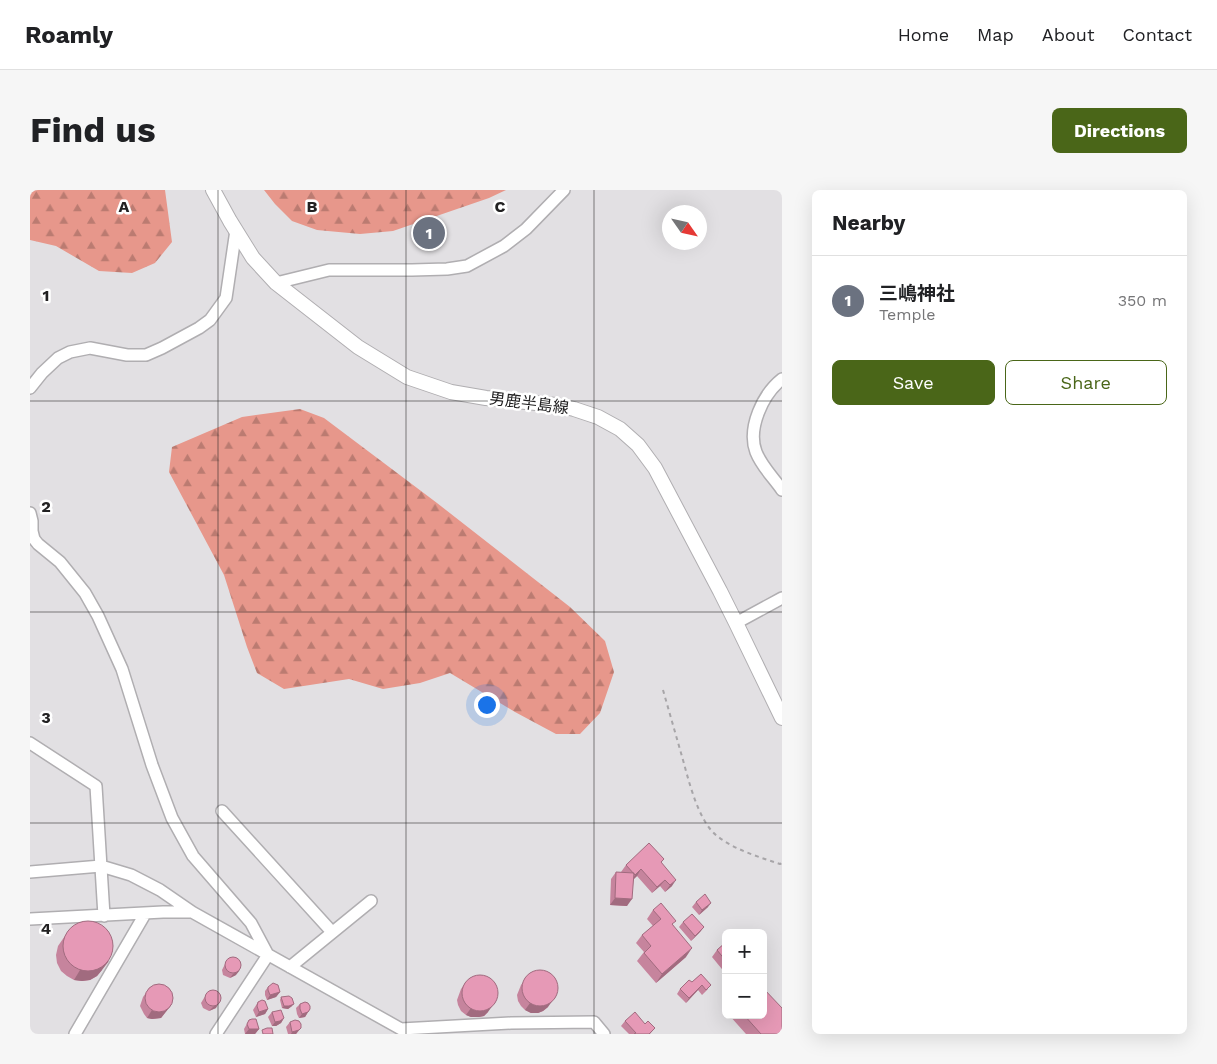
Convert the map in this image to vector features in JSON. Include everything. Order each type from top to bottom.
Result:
[{"type":"main road","name":"男鹿半島線","points":[[214,190],[253,258],[276,283],[358,347],[407,377],[451,392],[574,409],[598,417],[620,429],[638,445],[655,468],[736,623],[782,718]]},
{"type":"street","points":[[276,283],[329,270],[447,269],[467,266],[504,246],[526,229],[564,190]]},
{"type":"street","points":[[30,387],[58,358],[70,352],[90,348],[126,355],[146,355],[199,328],[210,320],[226,298],[236,230]]},
{"type":"street","points":[[782,379],[765,398],[759,410],[754,425],[754,438],[755,450],[765,469],[782,490]]},
{"type":"street","points":[[30,513],[32,521],[31,532],[34,539],[60,562],[85,593],[98,616],[122,669],[152,765],[172,818],[193,856],[251,923],[268,955]]},
{"type":"street","points":[[736,623],[782,598]]},
{"type":"street","points":[[30,742],[96,786],[104,916]]},
{"type":"street","points":[[222,811],[332,932]]},
{"type":"street","points":[[30,872],[101,866],[131,875],[160,890],[192,912],[401,1029],[429,1031],[512,1028],[594,1022],[604,1034]]},
{"type":"street","points":[[290,967],[371,900]]},
{"type":"street","points":[[30,919],[192,912]]},
{"type":"street","points":[[75,1034],[146,914]]},
{"type":"street","points":[[216,1034],[268,955]]},
{"type":"path","points":[[663,690],[695,799],[706,823],[716,835],[748,853],[780,864],[782,863]]},
{"type":"green space","points":[[30,190],[165,190],[172,242],[155,263],[132,273],[99,271],[56,246],[30,240]]},
{"type":"green space","points":[[264,190],[506,190],[489,198],[393,231],[360,234],[317,230],[292,221]]},
{"type":"green space","points":[[300,409],[324,418],[437,503],[570,607],[605,641],[614,672],[600,713],[580,734],[556,734],[450,673],[420,683],[383,689],[349,679],[284,689],[257,673],[224,575],[169,472],[172,447],[242,417]]},
{"type":"building","points":[[649,843],[664,859],[661,862],[676,880],[670,885],[665,880],[657,887],[641,869],[635,875],[626,865]]},
{"type":"building","points":[[616,872],[634,873],[632,899],[615,898]]},
{"type":"building","points":[[705,894],[711,903],[702,910],[696,902]]},
{"type":"building","points":[[661,903],[676,921],[672,924],[692,948],[662,974],[644,953],[651,946],[642,935],[661,919],[653,910]]},
{"type":"building","points":[[692,914],[704,927],[695,936],[683,922]]},
{"type":"building","points":[[83,921],[93,921],[106,928],[113,941],[113,951],[106,964],[93,971],[83,971],[74,967],[67,960],[63,951],[63,941],[67,932],[74,925]]},
{"type":"building","points":[[722,946],[722,956],[717,950]]},
{"type":"building","points":[[233,957],[241,965],[233,973],[225,965]]},
{"type":"building","points":[[540,970],[552,976],[558,988],[552,1000],[540,1006],[528,1000],[522,988],[528,976]]},
{"type":"building","points":[[701,974],[711,985],[706,990],[702,985],[689,998],[680,989],[689,980],[692,982]]},
{"type":"building","points":[[480,975],[492,981],[498,993],[492,1005],[480,1011],[468,1005],[462,993],[468,981]]},
{"type":"building","points":[[273,983],[278,985],[280,992],[270,995],[268,987]]},
{"type":"building","points":[[159,984],[169,988],[173,998],[169,1008],[159,1012],[149,1008],[145,998],[149,988]]},
{"type":"building","points":[[213,990],[221,998],[213,1006],[205,998]]},
{"type":"building","points":[[767,992],[782,1008],[782,1034],[761,1034],[748,1019],[767,1019]]},
{"type":"building","points":[[289,996],[294,1004],[284,1006],[281,997]]},
{"type":"building","points":[[265,1001],[268,1009],[259,1012],[258,1002]]},
{"type":"building","points":[[308,1003],[310,1009],[302,1014],[300,1004]]},
{"type":"building","points":[[281,1010],[284,1018],[275,1022],[272,1012]]},
{"type":"building","points":[[635,1012],[645,1024],[648,1021],[655,1028],[649,1034],[634,1034],[636,1033],[625,1021]]},
{"type":"building","points":[[252,1019],[256,1019],[259,1029],[249,1029],[247,1024]]},
{"type":"building","points":[[299,1021],[301,1028],[292,1032],[290,1022]]},
{"type":"building","points":[[272,1028],[273,1034],[263,1034],[262,1030]]},
{"type":"place","name":"三嶋神社","points":[[429,233]]}]
